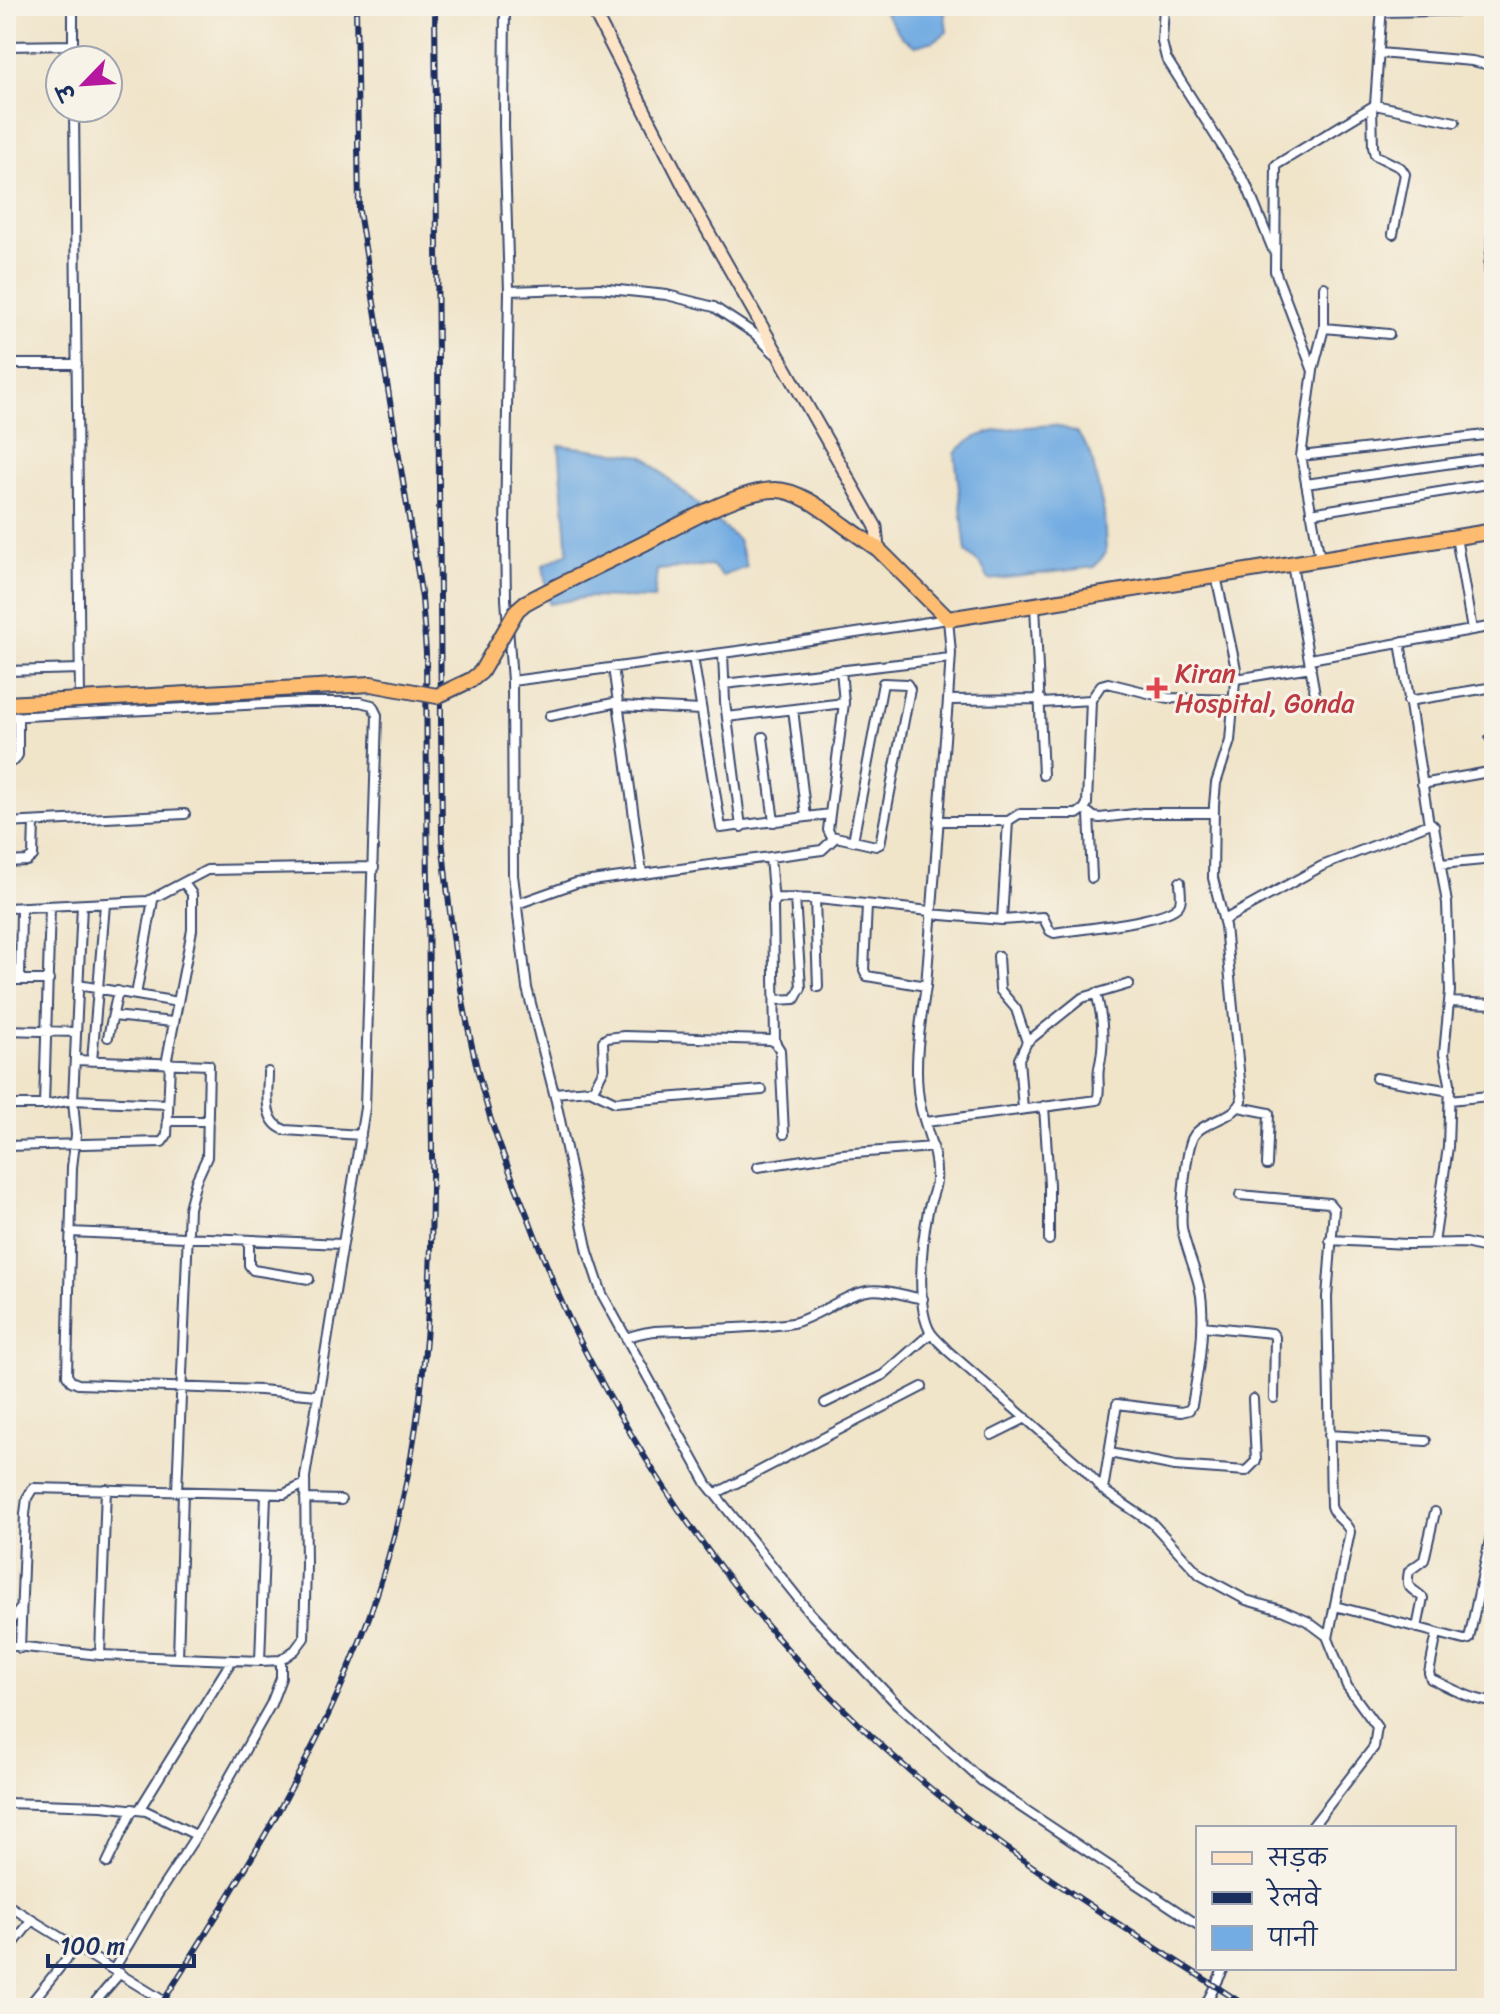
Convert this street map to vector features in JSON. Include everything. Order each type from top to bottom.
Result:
[{"type":"highway","points":[[6,704],[356,684],[437,696],[481,672],[517,610],[525,603],[697,517],[755,492],[778,490],[794,494],[821,509],[878,549],[948,619],[1494,531]]},
{"type":"street","points":[[73,6],[73,44]]},
{"type":"street","points":[[505,6],[504,126],[509,291],[505,530],[512,681],[513,875],[527,988],[554,1093],[588,1252],[602,1294],[678,1435],[715,1494],[809,1612],[895,1702],[982,1781],[1196,1924]]},
{"type":"street","points":[[591,6],[696,210],[876,527],[878,549]]},
{"type":"street","points":[[1164,6],[1162,42],[1166,58],[1251,192],[1275,255]]},
{"type":"street","points":[[1393,234],[1405,174],[1401,168],[1375,155],[1373,147],[1382,9],[1494,10]]},
{"type":"street","points":[[6,46],[44,45]]},
{"type":"street","points":[[1379,53],[1472,61],[1494,66]]},
{"type":"street","points":[[1313,371],[1275,271],[1276,165],[1374,106],[1455,122]]},
{"type":"street","points":[[74,124],[80,714]]},
{"type":"street","points":[[1494,229],[1489,267],[1494,319]]},
{"type":"street","points":[[1320,559],[1301,456],[1313,371],[1324,328],[1324,287]]},
{"type":"street","points":[[509,291],[599,288],[667,295],[714,307],[755,334],[783,362]]},
{"type":"street","points":[[1324,328],[1389,334]]},
{"type":"street","points":[[6,364],[77,364]]},
{"type":"street","points":[[1301,456],[1494,434]]},
{"type":"street","points":[[1306,484],[1494,457]]},
{"type":"street","points":[[1311,513],[1494,483]]},
{"type":"street","points":[[1456,537],[1472,630]]},
{"type":"street","points":[[1292,564],[1317,705]]},
{"type":"street","points":[[1103,1490],[1117,1404],[1181,1412],[1189,1410],[1201,1353],[1202,1326],[1199,1286],[1182,1226],[1191,1142],[1199,1130],[1224,1119],[1242,1101],[1224,920],[1213,878],[1216,783],[1230,741],[1236,679],[1216,576]]},
{"type":"street","points":[[1035,605],[1043,775]]},
{"type":"street","points":[[512,681],[948,619],[948,700],[917,1081],[933,1147],[936,1182],[927,1212],[922,1258],[925,1317],[931,1333],[1084,1469],[1103,1490],[1152,1523],[1200,1575],[1246,1600],[1307,1621],[1328,1638],[1347,1686],[1377,1727],[1377,1734],[1374,1747],[1313,1826]]},
{"type":"street","points":[[1236,679],[1400,642],[1494,626]]},
{"type":"street","points":[[1400,642],[1429,824]]},
{"type":"street","points":[[723,653],[727,717],[741,827]]},
{"type":"street","points":[[693,657],[719,826],[725,829],[830,814]]},
{"type":"street","points":[[724,684],[950,658]]},
{"type":"street","points":[[613,667],[642,874]]},
{"type":"street","points":[[6,671],[80,669]]},
{"type":"street","points":[[841,670],[844,703],[828,833],[836,837],[853,841],[876,846],[880,844],[910,689],[907,684],[883,683],[853,841]]},
{"type":"street","points":[[1092,878],[1087,812],[1091,700],[1101,685],[1108,683],[1168,698],[1235,700]]},
{"type":"street","points":[[1408,701],[1494,687]]},
{"type":"street","points":[[948,700],[1091,700]]},
{"type":"street","points":[[6,717],[304,702],[360,702],[372,705],[377,715],[365,1108],[305,1484],[304,1638],[295,1650],[281,1660],[260,1661],[100,1655],[6,1645]]},
{"type":"street","points":[[727,717],[844,703]]},
{"type":"street","points":[[550,716],[618,704],[701,710]]},
{"type":"street","points":[[793,709],[806,817]]},
{"type":"street","points":[[6,764],[18,755],[18,717]]},
{"type":"street","points":[[763,737],[774,822]]},
{"type":"street","points":[[1422,784],[1494,771]]},
{"type":"street","points":[[938,821],[1008,821],[1019,814],[1087,812],[1100,818],[1143,813],[1213,813]]},
{"type":"street","points":[[6,823],[185,814]]},
{"type":"street","points":[[1002,920],[1008,821]]},
{"type":"street","points":[[6,862],[27,861],[33,856],[34,822]]},
{"type":"street","points":[[1224,920],[1322,866],[1429,824],[1434,826],[1447,903],[1449,1002],[1444,1054],[1450,1096],[1448,1147],[1434,1243]]},
{"type":"street","points":[[517,904],[576,883],[822,850],[836,837]]},
{"type":"street","points":[[770,858],[774,903],[775,1042],[780,1050],[784,1134]]},
{"type":"street","points":[[1441,864],[1494,859]]},
{"type":"street","points":[[6,908],[153,900],[207,870],[374,867]]},
{"type":"street","points":[[774,903],[780,897],[1002,920],[1043,917],[1054,933],[1146,919],[1179,905],[1180,882]]},
{"type":"street","points":[[6,1146],[162,1142],[167,1135],[168,1064],[173,1022],[192,930],[192,894],[184,883]]},
{"type":"street","points":[[775,1000],[795,999],[800,995],[795,898]]},
{"type":"street","points":[[815,899],[818,987]]},
{"type":"street","points":[[136,995],[153,900]]},
{"type":"street","points":[[92,1061],[105,904]]},
{"type":"street","points":[[82,905],[73,1100],[75,1144],[67,1375],[78,1384],[317,1395]]},
{"type":"street","points":[[867,905],[864,970],[867,976],[926,986]]},
{"type":"street","points":[[44,1105],[50,906]]},
{"type":"street","points":[[20,980],[21,908]]},
{"type":"street","points":[[998,956],[1000,990],[1016,1009],[1027,1042]]},
{"type":"street","points":[[6,980],[49,980]]},
{"type":"street","points":[[1023,1109],[1019,1059],[1027,1042],[1071,1004],[1129,984]]},
{"type":"street","points":[[78,985],[178,1002]]},
{"type":"street","points":[[108,1037],[118,991]]},
{"type":"street","points":[[926,1122],[1097,1100],[1102,1016],[1096,993]]},
{"type":"street","points":[[1449,1002],[1494,1004]]},
{"type":"street","points":[[113,1016],[173,1022]]},
{"type":"street","points":[[6,1030],[76,1032]]},
{"type":"street","points":[[593,1090],[603,1075],[603,1041],[607,1038],[624,1036],[775,1042]]},
{"type":"street","points":[[75,1060],[209,1065],[207,1157],[189,1208],[187,1238],[180,1387],[178,1658]]},
{"type":"street","points":[[268,1072],[268,1114],[274,1125],[285,1130],[361,1135]]},
{"type":"street","points":[[1376,1078],[1450,1096],[1488,1096],[1494,1099]]},
{"type":"street","points":[[554,1093],[593,1090],[615,1102],[762,1090]]},
{"type":"street","points":[[6,1105],[44,1105],[73,1100],[168,1104]]},
{"type":"street","points":[[1044,1106],[1049,1240]]},
{"type":"street","points":[[1239,1107],[1269,1113],[1267,1165]]},
{"type":"street","points":[[167,1121],[208,1121]]},
{"type":"street","points":[[758,1167],[842,1154],[933,1147]]},
{"type":"street","points":[[1240,1195],[1329,1203],[1334,1209],[1327,1297],[1332,1509],[1350,1532],[1328,1638]]},
{"type":"street","points":[[70,1232],[342,1244]]},
{"type":"street","points":[[249,1240],[249,1265],[253,1270],[309,1279]]},
{"type":"street","points":[[1330,1240],[1473,1243],[1494,1250]]},
{"type":"street","points":[[626,1338],[662,1329],[793,1323],[808,1319],[856,1294],[873,1290],[923,1299]]},
{"type":"street","points":[[1202,1326],[1272,1333],[1275,1337],[1274,1398]]},
{"type":"street","points":[[825,1403],[883,1375],[931,1333]]},
{"type":"street","points":[[715,1494],[922,1387]]},
{"type":"street","points":[[1110,1453],[1175,1466],[1250,1469],[1256,1461],[1253,1399]]},
{"type":"street","points":[[992,1435],[1026,1418]]},
{"type":"street","points":[[1329,1435],[1426,1441]]},
{"type":"street","points":[[20,1648],[25,1514],[29,1492],[33,1488],[266,1495],[284,1494],[305,1484]]},
{"type":"street","points":[[100,1655],[106,1489]]},
{"type":"street","points":[[260,1661],[266,1495]]},
{"type":"street","points":[[305,1499],[341,1500]]},
{"type":"street","points":[[1417,1628],[1423,1598],[1407,1582],[1409,1571],[1424,1560],[1435,1512]]},
{"type":"street","points":[[1335,1606],[1464,1640],[1471,1637],[1490,1570],[1494,1521]]},
{"type":"street","points":[[6,1626],[22,1607]]},
{"type":"street","points":[[1437,1633],[1429,1673],[1431,1679],[1447,1684],[1459,1694],[1494,1702]]},
{"type":"street","points":[[107,1863],[136,1810],[232,1660]]},
{"type":"street","points":[[90,2008],[117,1971],[158,1894],[196,1835],[271,1704],[281,1678],[281,1660]]},
{"type":"street","points":[[6,1803],[154,1812],[196,1835]]},
{"type":"street","points":[[6,1904],[175,2008]]},
{"type":"street","points":[[6,1953],[32,1920]]},
{"type":"street","points":[[27,2008],[77,1946]]},
{"type":"street","points":[[1204,2008],[1223,1970]]},
{"type":"water","points":[[880,6],[944,6],[947,32],[934,41],[915,46],[902,37]]},
{"type":"water","points":[[1054,425],[1077,432],[1091,454],[1104,513],[1106,553],[1094,567],[989,580],[982,566],[966,552],[955,454],[974,438],[987,433]]},
{"type":"water","points":[[559,445],[643,456],[738,540],[747,567],[722,576],[712,565],[657,570],[654,599],[588,597],[549,604],[543,565],[568,553]]},
{"type":"railway","points":[[159,2008],[281,1807],[334,1703],[357,1649],[398,1521],[413,1447],[423,1372],[432,1222],[426,653],[422,598],[359,211],[356,6]]},
{"type":"railway","points":[[435,6],[442,838],[459,979],[472,1048],[499,1143],[555,1287],[607,1393],[688,1523],[782,1643],[834,1699],[889,1752],[983,1830],[1057,1883],[1249,2008]]},
{"type":"place","name":"Kiran Hospital, Gonda","points":[[1157,688]]}]
